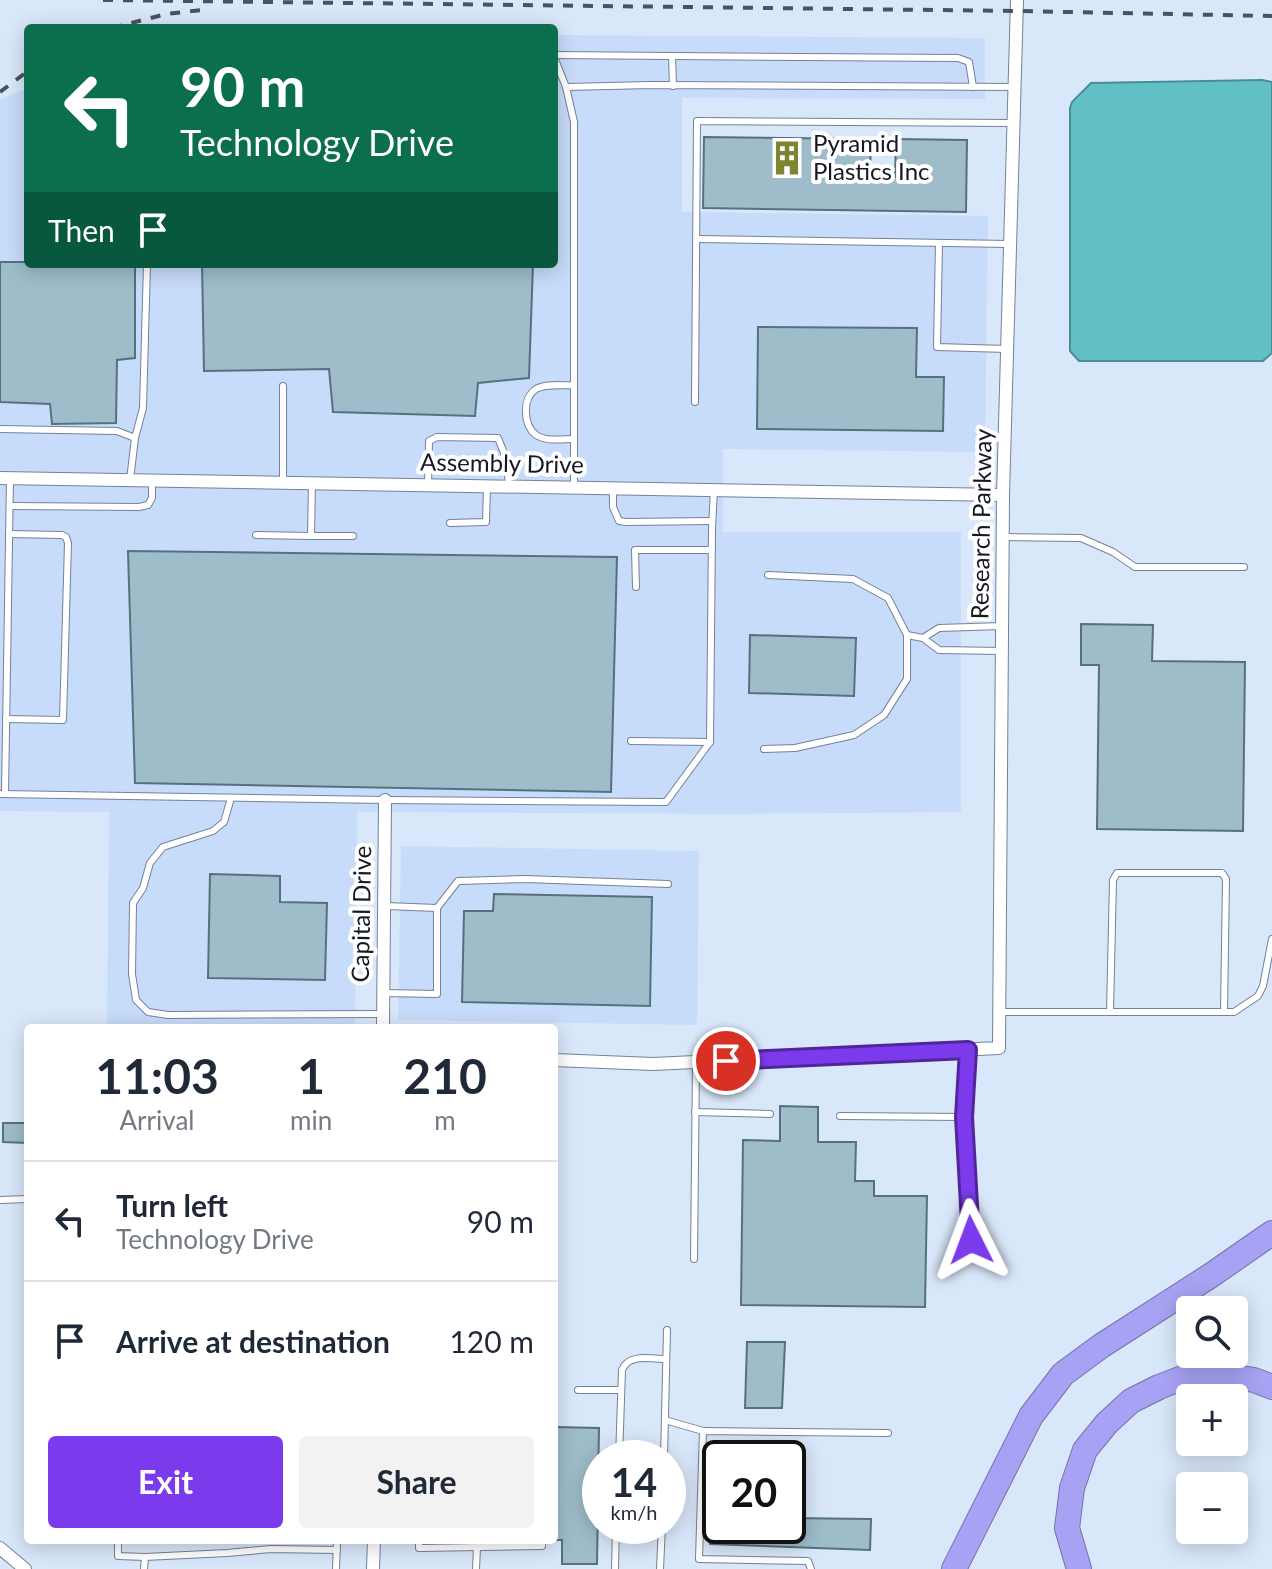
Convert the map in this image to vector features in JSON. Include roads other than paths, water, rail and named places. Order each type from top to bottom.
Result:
[{"type":"highway","points":[[954,1569],[1031,1416],[1063,1374],[1272,1233]]},
{"type":"highway","points":[[1079,1569],[1067,1528],[1072,1488],[1085,1450],[1107,1423],[1131,1401],[1190,1375],[1223,1375],[1254,1380],[1272,1387]]},
{"type":"street","name":"Research Parkway","points":[[968,1050],[999,1048],[1003,495],[1017,0]]},
{"type":"street","name":"Assembly Drive","points":[[5,478],[1003,495]]},
{"type":"street","name":"Capital Drive","points":[[383,1024],[385,800]]},
{"type":"street","points":[[558,1060],[653,1064],[968,1050]]},
{"type":"street","points":[[373,1569],[374,1544]]},
{"type":"street","points":[[0,1548],[25,1569]]},
{"type":"lane","points":[[558,56],[958,58],[969,62],[973,87]]},
{"type":"lane","points":[[672,56],[673,86]]},
{"type":"lane","points":[[558,66],[574,122],[574,488]]},
{"type":"lane","points":[[566,87],[1015,87]]},
{"type":"lane","points":[[695,402],[697,121],[1014,123]]},
{"type":"lane","points":[[697,239],[1010,244]]},
{"type":"lane","points":[[939,243],[937,347],[1007,349]]},
{"type":"lane","points":[[130,480],[135,438],[143,408],[147,268]]},
{"type":"lane","points":[[574,385],[534,390],[526,406],[526,418],[537,435],[548,440],[574,439]]},
{"type":"lane","points":[[283,386],[283,482]]},
{"type":"lane","points":[[0,429],[117,431],[135,438]]},
{"type":"lane","points":[[428,485],[429,441],[437,437],[498,438],[506,458],[509,486]]},
{"type":"lane","points":[[5,478],[10,506],[2,794],[231,798],[666,802],[710,742],[714,489]]},
{"type":"lane","points":[[10,506],[139,507],[148,505],[152,498],[152,480]]},
{"type":"lane","points":[[311,536],[312,483]]},
{"type":"lane","points":[[450,523],[486,522],[487,486]]},
{"type":"lane","points":[[613,488],[613,507],[619,521],[712,521]]},
{"type":"lane","points":[[6,719],[63,720],[68,543],[62,535],[9,534]]},
{"type":"lane","points":[[256,535],[353,536]]},
{"type":"lane","points":[[1003,537],[1081,538],[1113,552],[1135,567],[1244,567]]},
{"type":"lane","points":[[636,587],[635,550],[712,550]]},
{"type":"lane","points":[[764,749],[795,748],[854,735],[884,715],[907,679],[907,635],[888,598],[853,579],[768,575]]},
{"type":"lane","points":[[923,638],[939,628],[1002,626]]},
{"type":"lane","points":[[907,635],[923,638],[939,650],[1002,651]]},
{"type":"lane","points":[[631,741],[710,742]]},
{"type":"lane","points":[[231,798],[224,822],[213,831],[163,847],[150,863],[143,888],[133,903],[132,974],[136,1000],[148,1012],[168,1015],[383,1014]]},
{"type":"lane","points":[[1110,1012],[1113,880],[1117,873],[1222,873],[1226,879],[1224,1012]]},
{"type":"lane","points":[[383,993],[437,994],[437,908],[458,881],[525,879],[668,884]]},
{"type":"lane","points":[[384,906],[437,908]]},
{"type":"lane","points":[[999,1012],[1234,1012],[1258,996],[1263,986],[1272,939]]},
{"type":"lane","points":[[968,1050],[964,1117],[971,1240]]},
{"type":"lane","points":[[694,1259],[696,1062]]},
{"type":"lane","points":[[695,1112],[770,1114]]},
{"type":"lane","points":[[840,1116],[964,1117]]},
{"type":"lane","points":[[0,1200],[24,1199]]},
{"type":"lane","points":[[664,1440],[667,1330]]},
{"type":"lane","points":[[620,1440],[622,1370],[625,1363],[632,1358],[666,1359]]},
{"type":"lane","points":[[578,1390],[621,1390]]},
{"type":"lane","points":[[665,1420],[703,1431],[888,1433]]},
{"type":"lane","points":[[703,1431],[699,1559],[808,1561],[811,1569]]},
{"type":"lane","points":[[118,1544],[118,1556],[145,1557],[271,1549],[337,1550]]},
{"type":"lane","points":[[336,1569],[337,1544]]},
{"type":"lane","points":[[419,1544],[419,1548],[542,1544]]},
{"type":"lane","points":[[615,1569],[616,1544]]},
{"type":"lane","points":[[660,1569],[661,1544]]},
{"type":"lane","points":[[476,1569],[477,1547]]},
{"type":"lane","points":[[144,1569],[145,1557]]},
{"type":"lane","points":[[712,1569],[713,1559]]},
{"type":"railway","points":[[103,0],[1272,16]]},
{"type":"railway","points":[[127,24],[166,14],[202,10]]},
{"type":"railway","points":[[0,92],[24,74]]},
{"type":"place","name":"Pyramid Plastics Inc","points":[[787,158]]}]
